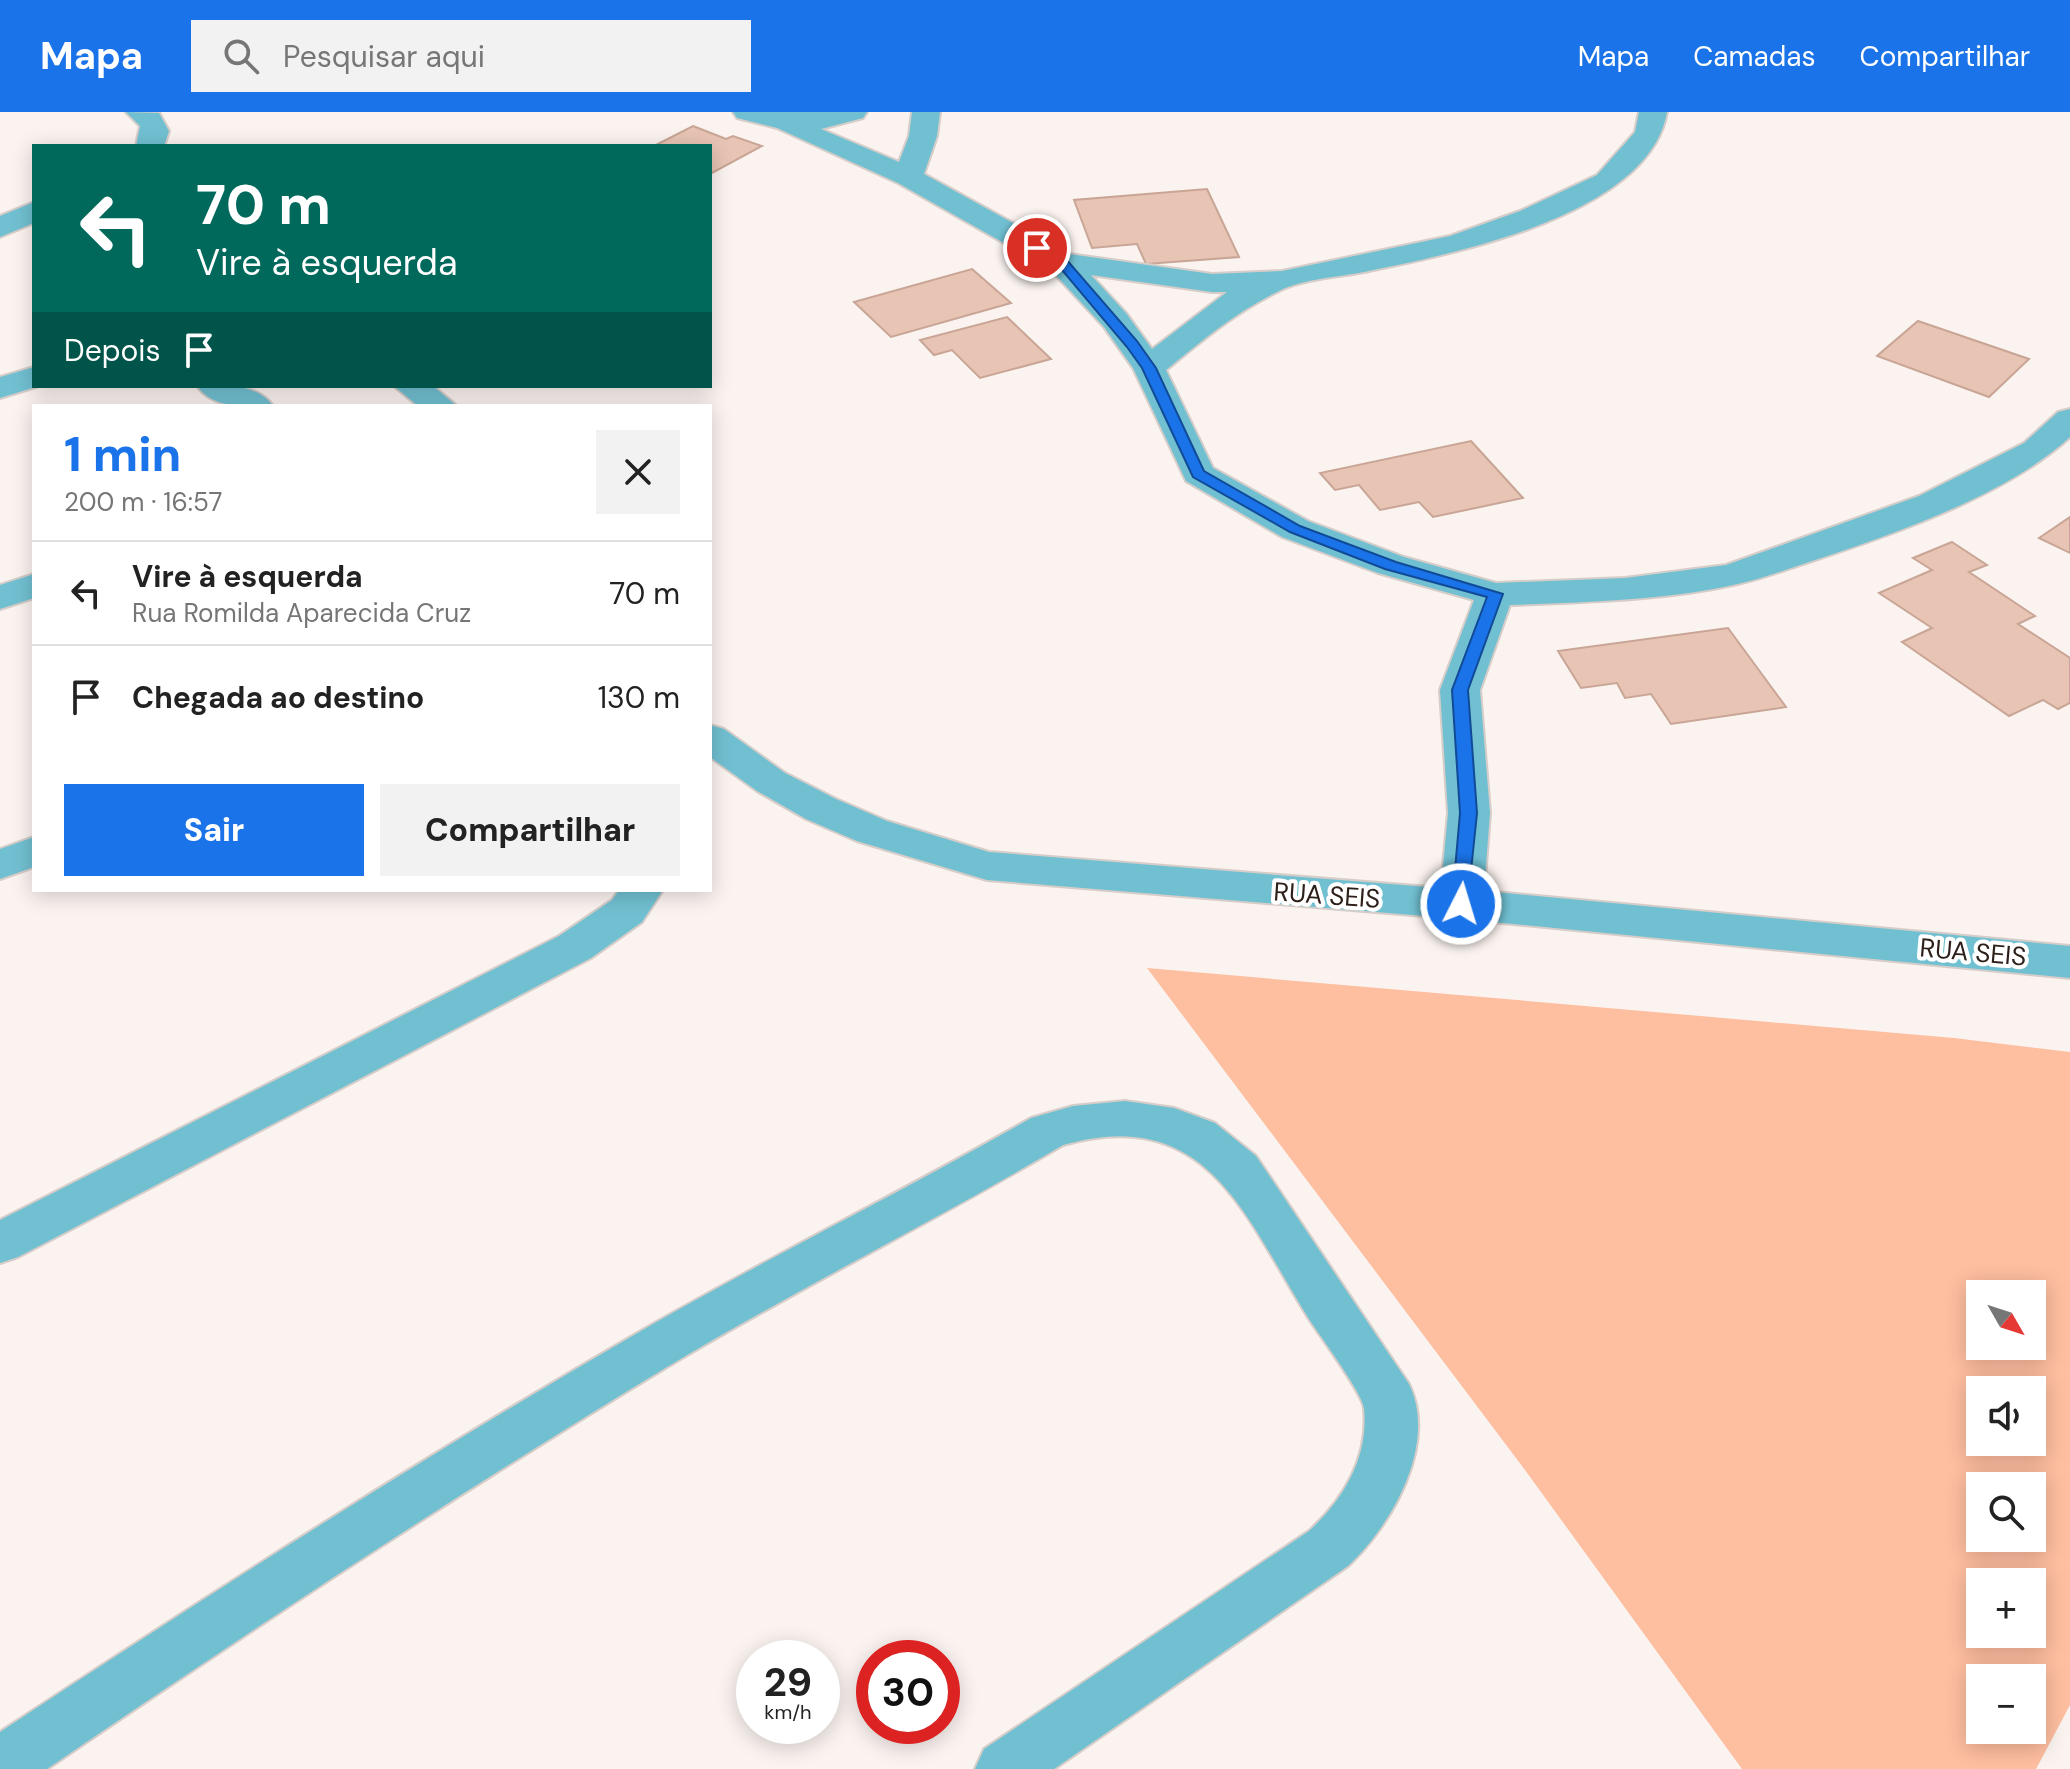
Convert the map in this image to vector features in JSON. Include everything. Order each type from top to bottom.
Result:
[{"type":"street","points":[[140,112],[152,119],[155,128],[151,144]]},
{"type":"street","points":[[747,112],[789,125],[908,177],[1061,262],[1115,320],[1149,368],[1198,474],[1295,529],[1391,565],[1495,594],[1625,589],[1731,575],[1832,542],[1932,504],[2036,450],[2070,419]]},
{"type":"street","points":[[789,125],[828,120],[853,112]]},
{"type":"street","points":[[908,177],[923,136],[926,112]]},
{"type":"street","points":[[1061,262],[1212,283],[1282,280],[1458,243],[1531,217],[1607,181],[1649,134],[1653,112]]},
{"type":"street","points":[[8,239],[32,213]]},
{"type":"street","points":[[1149,368],[1234,300],[1282,280]]},
{"type":"street","points":[[0,388],[32,378]]},
{"type":"street","points":[[218,388],[252,404]]},
{"type":"street","points":[[414,388],[437,404]]},
{"type":"street","points":[[0,598],[32,586]]},
{"type":"street","points":[[1461,904],[1469,813],[1460,690],[1495,594]]},
{"type":"street","name":"RUA SEIS","points":[[712,739],[771,782],[821,809],[872,831],[987,866],[1461,904],[2070,962]]},
{"type":"street","points":[[0,865],[32,852]]},
{"type":"street","points":[[0,1243],[575,947],[618,919],[639,892]]},
{"type":"street","points":[[0,1766],[211,1625],[449,1473],[651,1351],[841,1242],[1048,1131],[1079,1121],[1113,1117],[1146,1119],[1200,1137],[1240,1171],[1390,1400],[1391,1430],[1387,1460],[1375,1489],[1355,1521],[1326,1549],[1138,1674],[1005,1769]]},
{"type":"shaded area","points":[[1147,968],[1954,1038],[2070,1052],[2070,1705],[2036,1769],[1742,1769],[1525,1470]]},
{"type":"building","points":[[693,126],[726,139],[733,136],[762,146],[712,173],[712,144],[658,144]]},
{"type":"building","points":[[1207,189],[1239,257],[1146,264],[1137,244],[1092,248],[1074,200]]},
{"type":"building","points":[[972,269],[1011,303],[891,337],[854,302]]},
{"type":"building","points":[[1007,317],[1051,359],[980,378],[952,350],[934,355],[920,340]]},
{"type":"building","points":[[1918,321],[2029,359],[1989,397],[1877,356]]},
{"type":"building","points":[[1471,441],[1523,498],[1433,517],[1419,502],[1380,510],[1359,485],[1335,490],[1320,473]]},
{"type":"building","points":[[2070,517],[2070,553],[2039,538]]},
{"type":"building","points":[[1952,542],[1987,565],[1969,572],[2035,616],[2018,624],[2070,658],[2070,703],[2058,709],[2043,700],[2009,716],[1902,642],[1932,628],[1879,593],[1932,570],[1913,558]]},
{"type":"building","points":[[1728,628],[1786,707],[1671,724],[1651,694],[1625,698],[1617,683],[1581,688],[1558,651]]},
{"type":"route","points":[[1037,248],[1061,262],[1115,320],[1149,368],[1198,474],[1295,529],[1391,565],[1495,594],[1460,690],[1469,813],[1461,904]]}]
